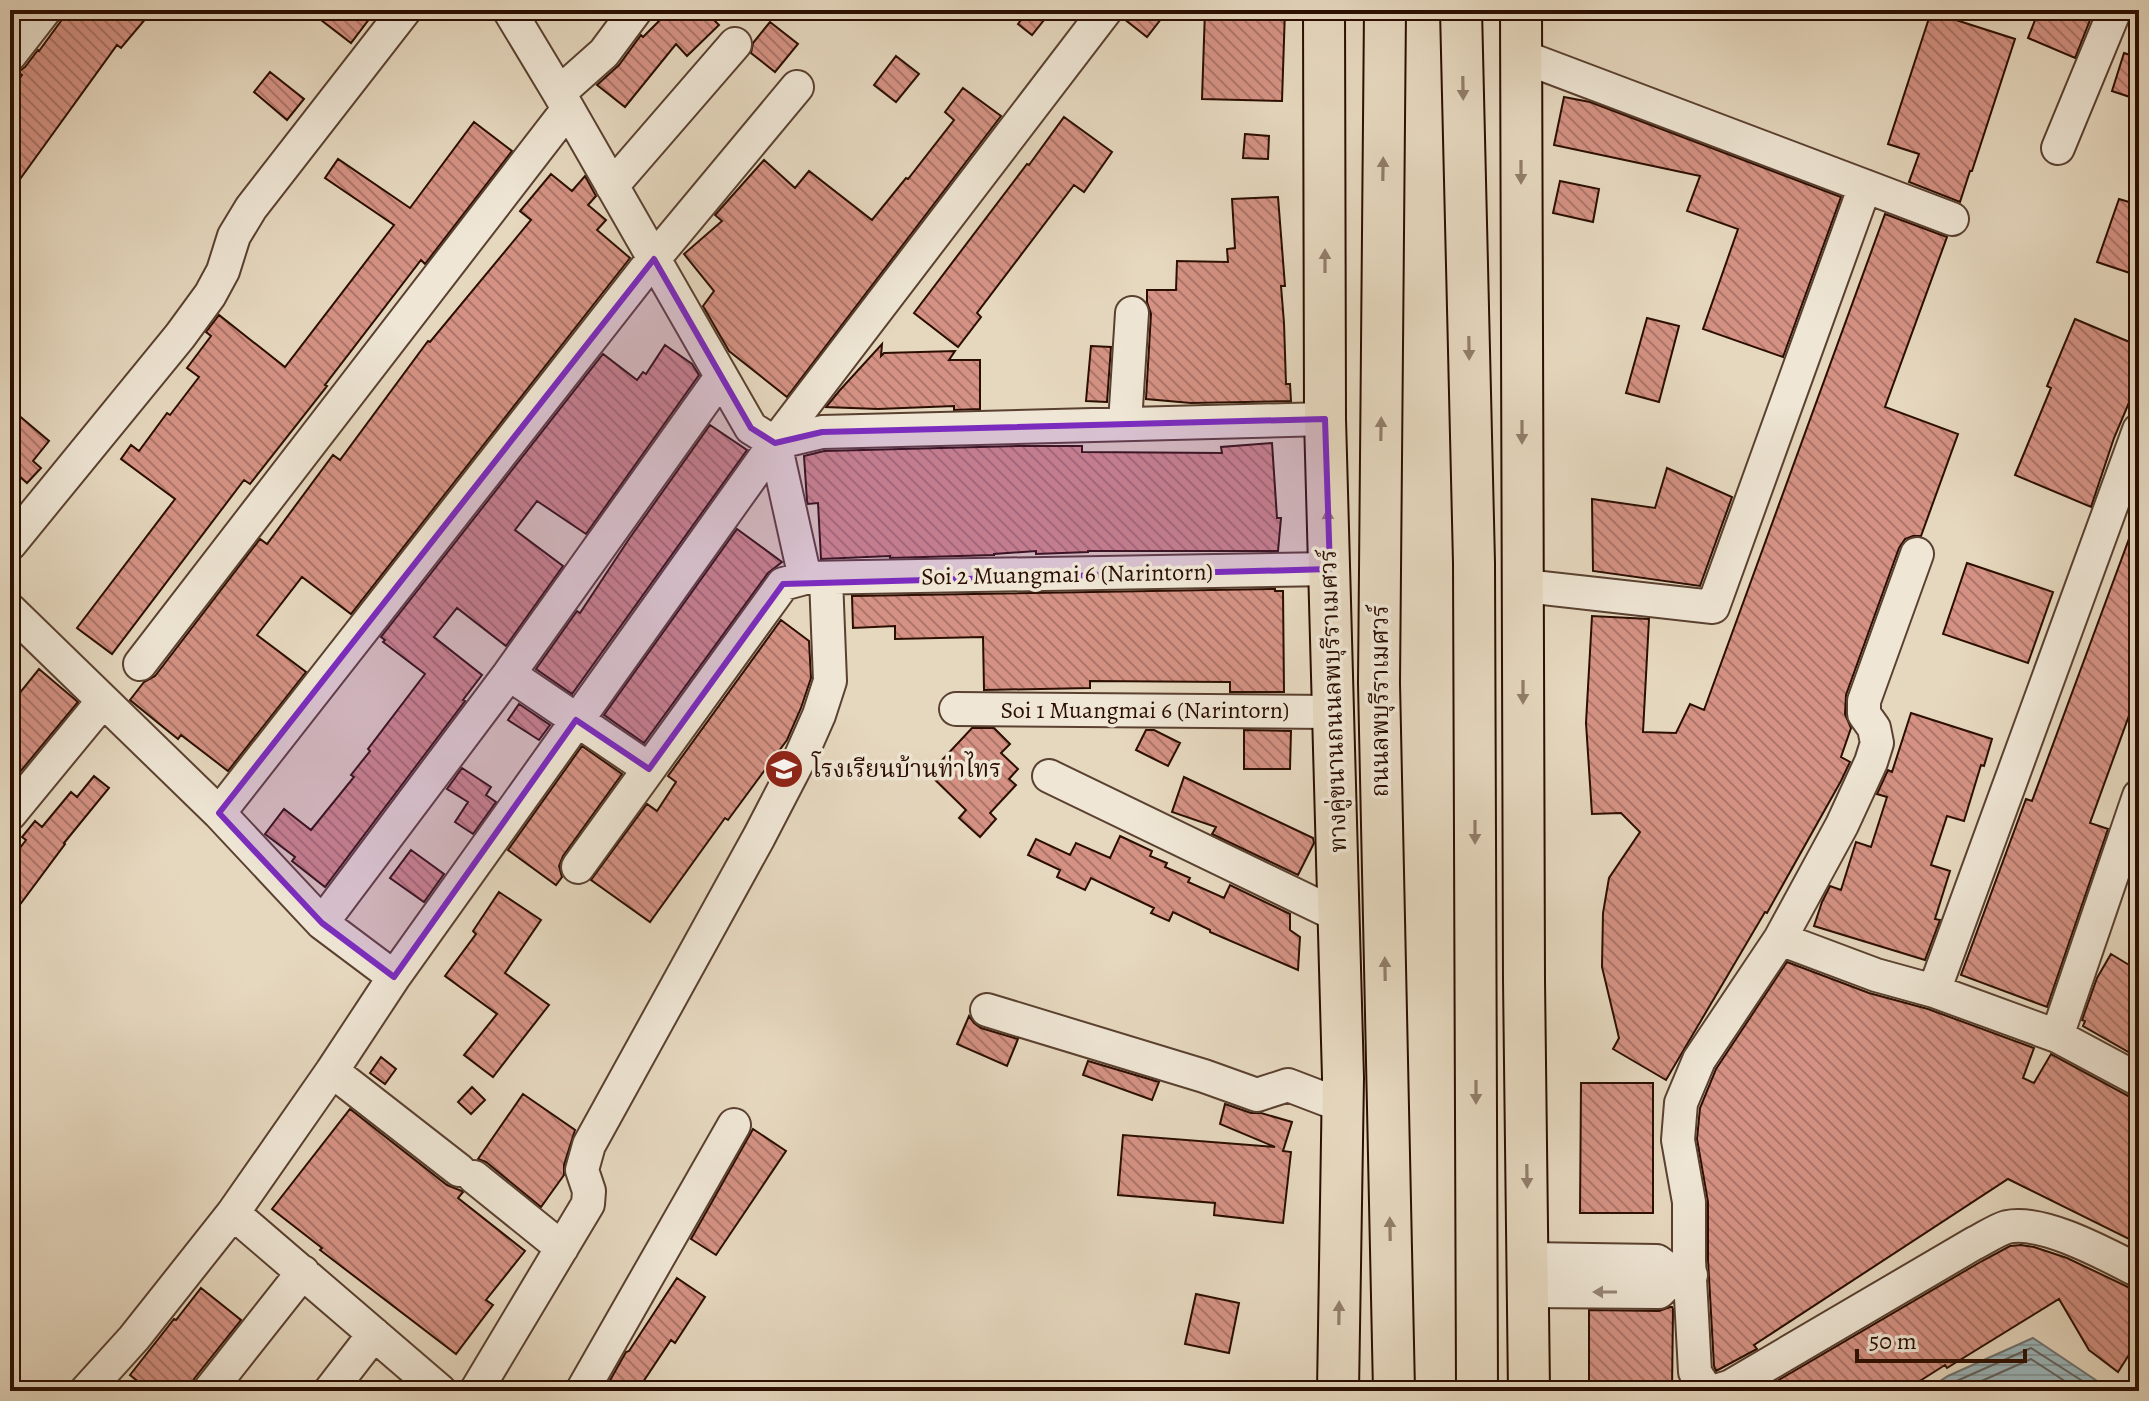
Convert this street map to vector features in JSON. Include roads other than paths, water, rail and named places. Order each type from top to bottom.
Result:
[{"type":"main road","name":"ทางคู่ขนานถนนลพบุรีราเมศวร์","points":[[1324,10],[1325,419],[1343,1092],[1338,1391]]},
{"type":"main road","name":"ถนนลพบุรีราเมศวร์","points":[[1385,10],[1379,683],[1394,1391]]},
{"type":"main road","points":[[1461,10],[1474,563],[1477,1391]]},
{"type":"main road","points":[[1521,10],[1524,980],[1529,1391]]},
{"type":"main road","points":[[1474,563],[1488,707],[1524,980]]},
{"type":"main road","points":[[1343,1092],[1355,915],[1379,683]]},
{"type":"street","points":[[10,55],[45,10]]},
{"type":"street","points":[[10,544],[180,336],[210,295],[223,271],[234,236],[251,208],[405,10]]},
{"type":"street","points":[[476,1391],[589,1198],[582,1170],[589,1145],[766,824],[800,758],[830,681],[815,578],[775,443],[751,428],[509,10]]},
{"type":"street","points":[[140,664],[636,10]]},
{"type":"street","points":[[86,1391],[134,1338],[233,1213],[394,977],[775,443],[1106,10]]},
{"type":"street","points":[[2058,148],[2115,10]]},
{"type":"street","points":[[612,186],[735,44]]},
{"type":"street","points":[[1521,56],[1952,219]]},
{"type":"street","points":[[219,813],[654,259],[797,87]]},
{"type":"street","points":[[1524,586],[1713,607],[1865,186]]},
{"type":"street","points":[[1125,423],[1132,313]]},
{"type":"street","points":[[322,923],[509,674],[721,377]]},
{"type":"street","points":[[775,443],[822,432],[1325,419]]},
{"type":"street","points":[[1934,991],[2139,430]]},
{"type":"street","points":[[1917,554],[1864,701],[1864,714],[1874,728],[1877,743],[1871,762],[1842,825],[1780,939],[1699,1060],[1681,1103],[1678,1140],[1689,1202],[1684,1275],[1695,1372],[1707,1390],[1718,1391],[2007,1227],[2039,1228],[2139,1271]]},
{"type":"street","name":"Soi 2 Muangmai 6 (Narintorn)","points":[[815,578],[1330,569]]},
{"type":"street","points":[[578,867],[783,584],[815,578]]},
{"type":"street","points":[[10,610],[219,813],[322,923],[394,977]]},
{"type":"street","points":[[509,674],[649,769]]},
{"type":"street","points":[[10,814],[103,701]]},
{"type":"street","name":"Soi 1 Muangmai 6 (Narintorn)","points":[[956,709],[1333,712]]},
{"type":"street","points":[[1049,776],[1339,916]]},
{"type":"street","points":[[2057,1036],[2139,796]]},
{"type":"street","points":[[1780,939],[2057,1036],[2139,1080]]},
{"type":"street","points":[[987,1010],[1257,1095],[1288,1085],[1343,1092]]},
{"type":"street","points":[[332,1071],[562,1248]]},
{"type":"street","points":[[582,1391],[734,1125]]},
{"type":"street","points":[[233,1213],[440,1391]]},
{"type":"street","points":[[1528,1275],[1657,1261],[1684,1275]]},
{"type":"street","points":[[209,1391],[303,1272]]},
{"type":"street","points":[[330,1391],[374,1334]]},
{"type":"water","points":[[2033,1338],[2112,1391],[1925,1391],[1948,1376]]},
{"type":"waterway","points":[[2129,1391],[2139,1388]]},
{"type":"place","name":"โรงเรียนบ้านท่าไทร","points":[[784,769]]}]
